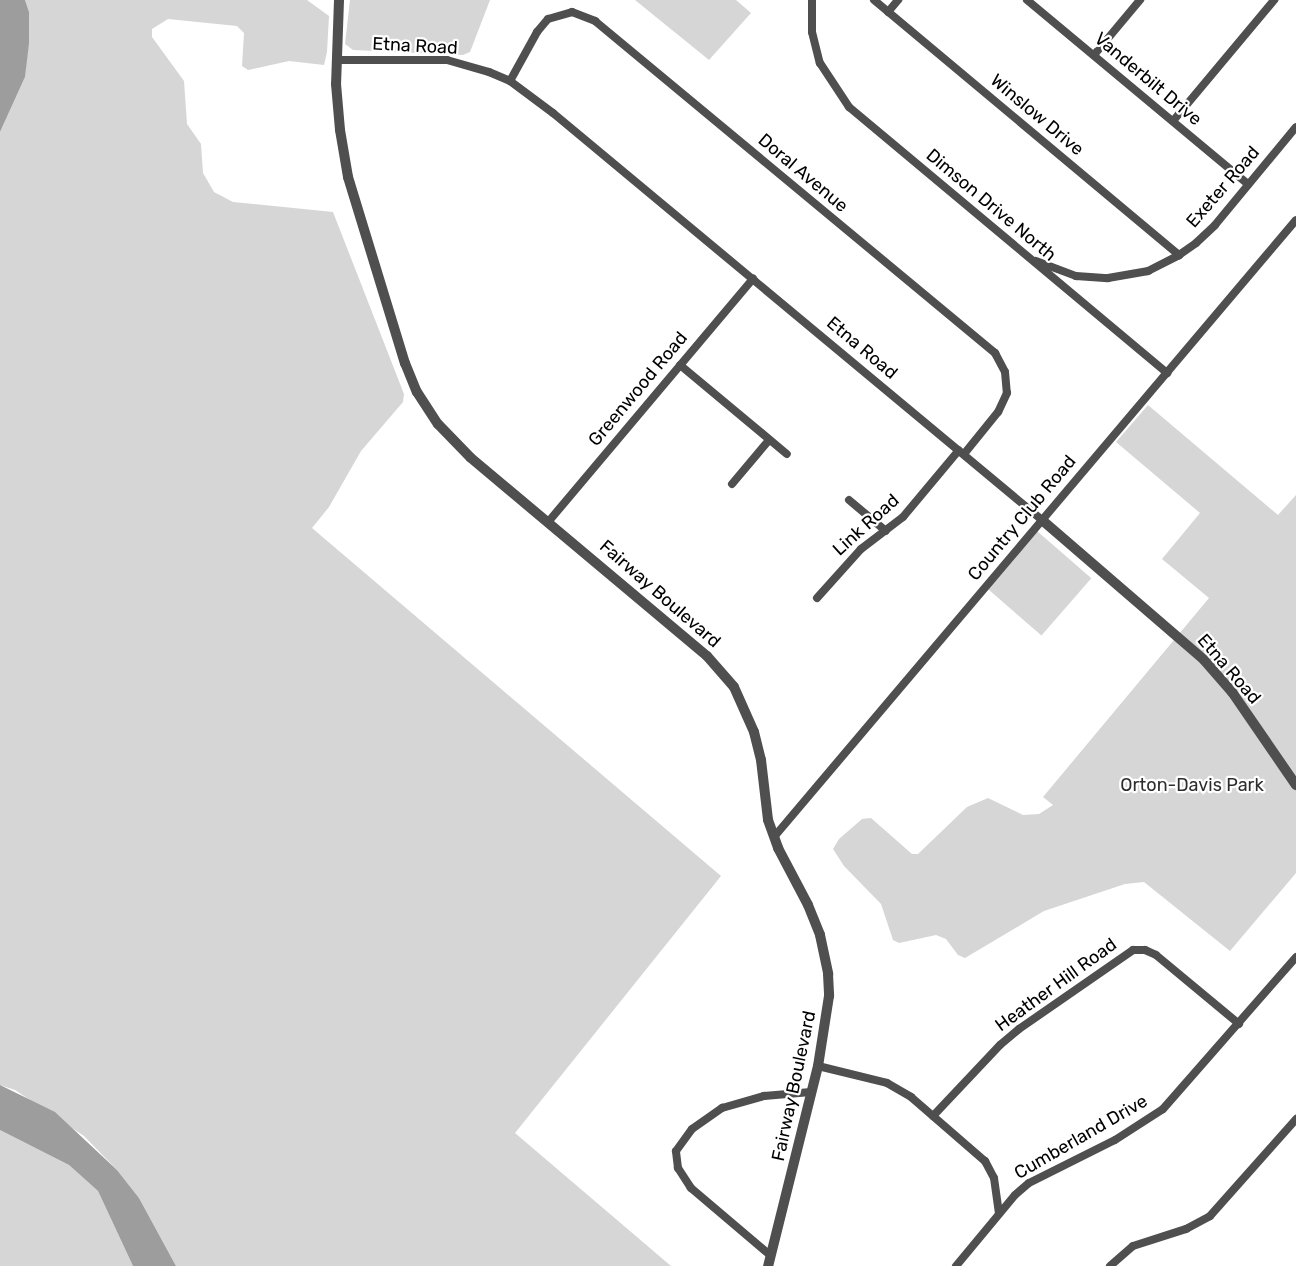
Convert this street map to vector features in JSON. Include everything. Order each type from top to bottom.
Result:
[{"type":"street","name":"Fairway Boulevard","points":[[339,0],[336,60],[338,119],[348,177],[405,363],[417,392],[429,413],[455,443],[678,629],[729,681],[744,706],[754,732],[761,760],[768,820],[774,837],[815,920],[826,955],[829,996],[818,1066],[769,1261]]},
{"type":"street","name":"Dimson Drive North","points":[[812,0],[811,24],[815,47],[827,77],[849,107],[1167,373]]},
{"type":"street","name":"Winslow Drive","points":[[874,0],[1179,255]]},
{"type":"street","points":[[888,12],[898,0]]},
{"type":"street","name":"Vanderbilt Drive","points":[[1028,0],[1248,184]]},
{"type":"street","points":[[1094,55],[1140,0]]},
{"type":"street","points":[[1173,121],[1274,0]]},
{"type":"street","name":"Doral Avenue","points":[[510,81],[537,32],[548,19],[572,12],[595,21],[995,353],[1005,372],[1006,393],[998,412],[961,452]]},
{"type":"street","name":"Etna Road","points":[[336,60],[447,60],[489,72],[510,81],[553,113],[1042,520],[1203,660],[1232,692],[1296,785]]},
{"type":"street","name":"Exeter Road","points":[[1030,259],[1076,276],[1107,278],[1148,271],[1179,255],[1215,225],[1296,127]]},
{"type":"street","name":"Country Club Road","points":[[774,837],[1296,220]]},
{"type":"street","name":"Greenwood Road","points":[[549,521],[753,279]]},
{"type":"street","points":[[680,365],[787,454]]},
{"type":"street","points":[[732,484],[769,440]]},
{"type":"street","name":"Link Road","points":[[817,598],[850,560],[903,517],[961,452]]},
{"type":"street","points":[[849,500],[886,531]]},
{"type":"street","name":"Heather Hill Road","points":[[933,1116],[1000,1045],[1019,1029],[1133,950],[1145,950],[1156,955],[1239,1024]]},
{"type":"street","name":"Cumberland Drive","points":[[956,1266],[999,1214],[1029,1183],[1115,1140],[1163,1109],[1296,957]]},
{"type":"street","points":[[818,1066],[887,1083],[911,1096],[978,1153],[990,1168],[999,1214]]},
{"type":"street","points":[[769,1261],[692,1188],[678,1168],[676,1151],[692,1129],[722,1108],[764,1096],[811,1092]]},
{"type":"street","points":[[1110,1266],[1133,1246],[1186,1229],[1210,1216],[1296,1119]]},
{"type":"green space","points":[[25,0],[307,0],[329,16],[324,65],[289,61],[248,70],[242,66],[244,33],[237,26],[168,19],[152,29],[152,37],[184,81],[187,124],[201,144],[203,173],[214,192],[233,202],[333,212],[404,394],[403,402],[361,451],[329,507],[312,528],[721,876],[515,1133],[671,1266],[176,1266],[139,1198],[117,1170],[84,1136],[15,1090],[0,1085],[0,132],[25,77],[29,12]]},
{"type":"green space","points":[[350,0],[490,0],[470,52],[463,55],[353,50],[345,44]]},
{"type":"green space","points":[[635,0],[736,0],[751,13],[709,60]]},
{"type":"green space","name":"Orton-Davis Park","points":[[1148,405],[1278,515],[1296,495],[1296,873],[1230,951],[1144,882],[1125,884],[1044,911],[965,958],[958,955],[946,939],[936,935],[899,943],[893,940],[881,904],[844,866],[833,849],[839,839],[862,819],[871,818],[912,854],[918,854],[967,807],[988,798],[1023,815],[1039,814],[1053,805],[1043,797],[1209,598],[1162,559],[1200,513],[1116,442]]},
{"type":"green space","points":[[1037,531],[1091,578],[1041,636],[987,588]]},
{"type":"green space","points":[[0,1130],[69,1165],[98,1191],[133,1266],[0,1266]]},
{"type":"shaded area","points":[[0,0],[25,0],[29,12],[29,43],[25,77],[0,132]]},
{"type":"shaded area","points":[[0,1085],[55,1112],[117,1170],[139,1198],[176,1266],[133,1266],[98,1191],[69,1165],[0,1130]]}]
